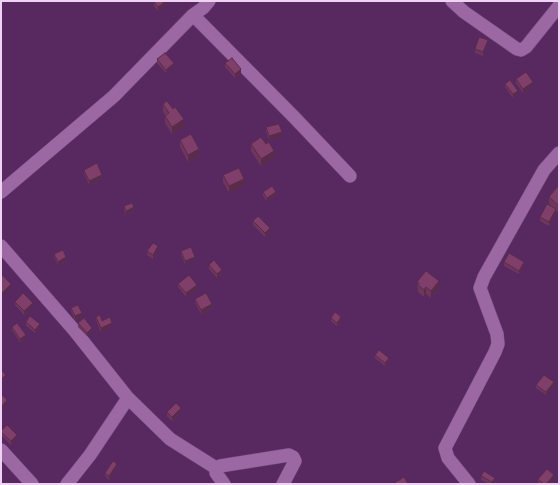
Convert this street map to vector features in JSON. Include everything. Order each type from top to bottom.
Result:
[{"type":"street","points":[[1,192],[114,96],[193,15],[203,8],[209,1]]},
{"type":"street","points":[[452,1],[464,12],[517,49],[521,50],[526,47],[559,6]]},
{"type":"street","points":[[193,15],[350,176]]},
{"type":"street","points":[[468,484],[448,458],[445,448],[498,344],[497,334],[480,288],[484,277],[544,170],[559,153]]},
{"type":"street","points":[[1,246],[74,330],[128,398],[170,439],[216,468]]},
{"type":"street","points":[[67,484],[90,455],[128,398]]},
{"type":"street","points":[[1,450],[32,484]]},
{"type":"street","points":[[216,468],[220,466],[289,455],[293,457],[295,461],[283,484]]},
{"type":"street","points":[[216,468],[216,473],[224,484]]},
{"type":"building","points":[[166,1],[158,7],[154,2]]},
{"type":"building","points":[[479,37],[488,40],[483,52],[475,49]]},
{"type":"building","points":[[165,53],[174,63],[166,70],[157,59]]},
{"type":"building","points":[[232,58],[241,69],[235,74],[225,63]]},
{"type":"building","points":[[526,72],[533,82],[523,89],[516,79]]},
{"type":"building","points":[[510,80],[518,91],[513,94],[505,84]]},
{"type":"building","points":[[167,101],[173,109],[175,107],[184,119],[172,127],[165,116],[169,113],[163,104]]},
{"type":"building","points":[[279,124],[282,132],[269,136],[266,127]]},
{"type":"building","points":[[191,134],[199,149],[188,155],[180,140]]},
{"type":"building","points":[[261,137],[266,144],[269,142],[274,151],[261,159],[251,144]]},
{"type":"building","points":[[97,163],[102,175],[89,181],[84,170]]},
{"type":"building","points":[[239,168],[244,179],[229,186],[223,175]]},
{"type":"building","points":[[559,185],[559,203],[558,205],[549,197]]},
{"type":"building","points":[[272,186],[276,192],[267,198],[263,192]]},
{"type":"building","points":[[132,203],[134,207],[126,211],[124,206]]},
{"type":"building","points":[[547,204],[556,209],[549,222],[540,217]]},
{"type":"building","points":[[258,216],[270,228],[265,233],[253,221]]},
{"type":"building","points":[[153,243],[158,246],[153,255],[147,251]]},
{"type":"building","points":[[191,247],[195,257],[185,261],[181,251]]},
{"type":"building","points":[[63,250],[66,257],[58,262],[54,254]]},
{"type":"building","points":[[509,253],[524,262],[519,271],[504,262]]},
{"type":"building","points":[[214,260],[222,270],[217,274],[209,265]]},
{"type":"building","points":[[426,271],[439,281],[431,291],[426,287],[424,290],[418,285],[419,283],[417,282]]},
{"type":"building","points":[[2,275],[11,284],[1,294],[1,276]]},
{"type":"building","points":[[189,275],[197,285],[186,293],[178,284]]},
{"type":"building","points":[[23,293],[33,303],[24,311],[15,302]]},
{"type":"building","points":[[206,293],[212,304],[201,310],[195,299]]},
{"type":"building","points":[[78,305],[82,313],[75,316],[71,308]]},
{"type":"building","points":[[335,312],[341,317],[337,323],[331,318]]},
{"type":"building","points":[[100,315],[102,321],[110,317],[112,323],[101,328],[96,317]]},
{"type":"building","points":[[30,316],[40,324],[35,330],[26,322]]},
{"type":"building","points":[[84,318],[92,328],[87,333],[78,323]]},
{"type":"building","points":[[17,323],[26,335],[20,339],[12,327]]},
{"type":"building","points":[[379,350],[389,358],[385,363],[375,355]]},
{"type":"building","points":[[1,370],[6,375],[1,379]]},
{"type":"building","points":[[544,375],[554,382],[546,392],[536,385]]},
{"type":"building","points":[[1,394],[7,400],[1,407]]},
{"type":"building","points":[[176,403],[181,408],[172,417],[167,412]]},
{"type":"building","points":[[7,425],[17,435],[11,441],[1,432]]},
{"type":"building","points":[[113,461],[117,464],[109,476],[105,473]]},
{"type":"building","points":[[547,469],[554,475],[546,484],[544,484],[538,479]]},
{"type":"building","points":[[484,471],[495,478],[492,482],[481,476]]},
{"type":"building","points":[[404,477],[408,484],[393,484]]}]
